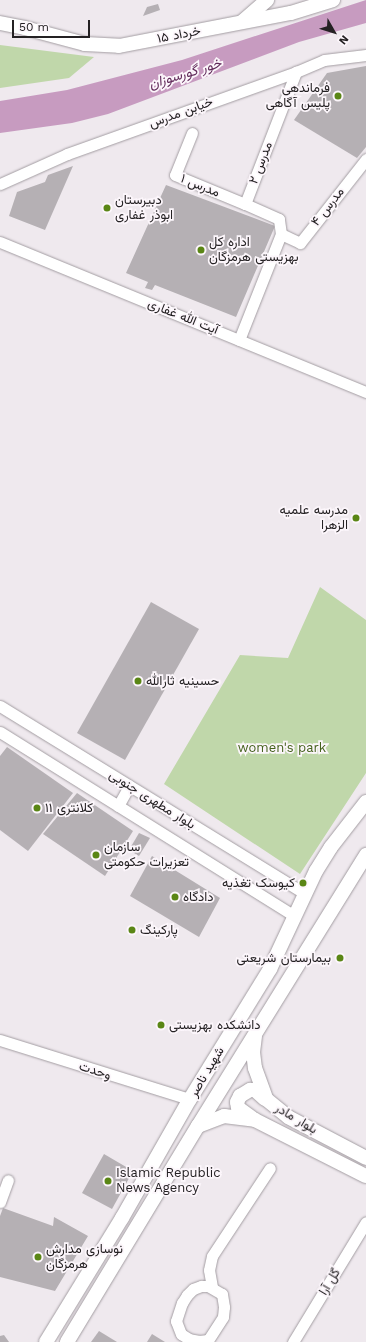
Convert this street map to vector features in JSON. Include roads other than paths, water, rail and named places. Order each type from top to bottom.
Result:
[{"type":"main road","points":[[240,23],[267,0]]},
{"type":"main road","name":"۱۵ خرداد","points":[[0,23],[26,28],[85,44],[119,46],[291,13],[333,0]]},
{"type":"main road","points":[[0,12],[26,28]]},
{"type":"main road","name":"شهید ناصر","points":[[46,1342],[122,1218],[190,1099],[270,969],[316,871],[331,847],[366,802]]},
{"type":"main road","name":"شهید ناصر","points":[[66,1342],[256,1034],[343,889],[366,855]]},
{"type":"main road","name":"بلوار مادر","points":[[256,1034],[253,1052],[254,1068],[266,1099],[288,1117],[366,1158]]},
{"type":"main road","points":[[266,1099],[255,1090],[250,1090],[240,1096],[237,1102],[238,1108],[242,1113],[255,1120],[366,1176]]},
{"type":"main road","points":[[198,1126],[224,1116],[255,1120]]},
{"type":"main road","points":[[122,1218],[138,1226]]},
{"type":"street","name":"خیابن مدرس","points":[[0,184],[67,154],[296,72],[324,60],[366,55]]},
{"type":"street","name":"مدرس ۲","points":[[246,204],[296,72]]},
{"type":"street","name":"مدرس ۱","points":[[192,133],[175,175],[246,204]]},
{"type":"street","name":"مدرس ۴","points":[[281,234],[300,244],[366,159]]},
{"type":"street","points":[[239,340],[281,234],[279,219],[246,204]]},
{"type":"street","name":"آیت الله غفاری","points":[[0,242],[366,392]]},
{"type":"street","name":"بلوار مطهری جنوبی","points":[[0,706],[305,894]]},
{"type":"street","name":"بلوار مطهری جنوبی","points":[[0,732],[294,916]]},
{"type":"street","points":[[118,806],[130,786]]},
{"type":"street","name":"وحدت","points":[[0,1040],[190,1099]]},
{"type":"street","points":[[212,1287],[208,1270],[212,1256],[270,1168]]},
{"type":"street","points":[[0,1202],[8,1180]]},
{"type":"street","name":"گل آرا","points":[[293,1342],[366,1222]]},
{"type":"street","points":[[201,1286],[212,1287],[222,1294],[224,1308],[223,1317],[208,1341],[189,1339],[181,1334],[176,1320],[182,1303],[193,1289],[201,1286]]},
{"type":"water","name":"خور گورسوزان","points":[[366,0],[366,23],[299,42],[108,114],[72,123],[0,133],[0,101],[67,90],[182,60]]},
{"type":"place","name":"فرماندهی پلیس آگاهی","points":[[338,96]]},
{"type":"place","name":"دبیرستان ابوذر غفاری","points":[[107,208]]},
{"type":"place","name":"اداره کل بهزیستی هرمزگان","points":[[201,250]]},
{"type":"place","name":"مدرسه علمیه الزهرا","points":[[356,518]]},
{"type":"place","name":"حسینیه ثارالله","points":[[138,681]]},
{"type":"place","name":"کلانتری ۱۱","points":[[37,808]]},
{"type":"place","name":"سازمان تعزیرات حکومتی","points":[[96,855]]},
{"type":"place","name":"کیوسک تغذیه","points":[[303,883]]},
{"type":"place","name":"دادگاه","points":[[175,897]]},
{"type":"place","name":"پارکینگ","points":[[132,930]]},
{"type":"place","name":"بیمارستان شریعتی","points":[[340,958]]},
{"type":"place","name":"دانشکده بهزیستی","points":[[161,1025]]},
{"type":"place","name":"Islamic Republic News Agency","points":[[108,1181]]},
{"type":"place","name":"نوسازی مدارش هرمزگان","points":[[38,1257]]},
{"type":"park label","name":"women's park","points":[[282,748]]}]
